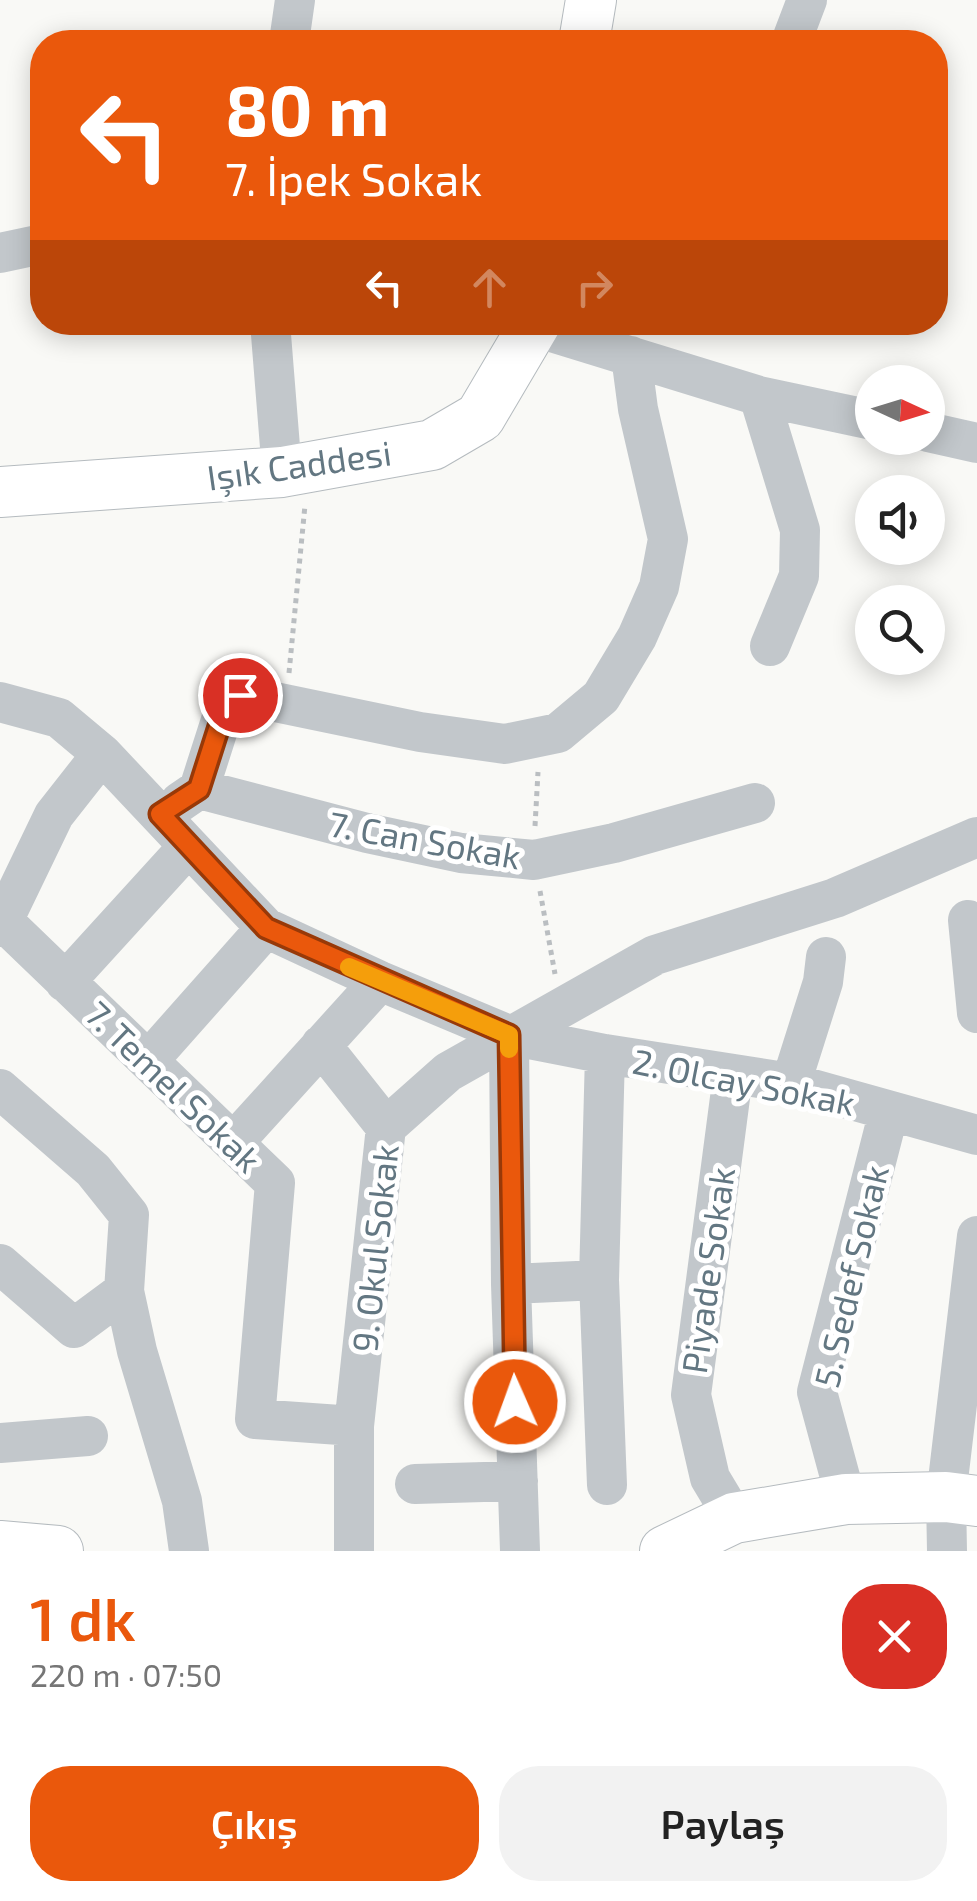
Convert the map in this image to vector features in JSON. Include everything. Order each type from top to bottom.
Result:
[{"type":"main road","points":[[586,30],[591,0]]},
{"type":"main road","name":"Işık Caddesi","points":[[0,492],[296,470],[432,445],[480,417],[530,335]]},
{"type":"main road","points":[[665,1551],[734,1518],[846,1499],[962,1499]]},
{"type":"main road","points":[[0,1546],[58,1551]]},
{"type":"street","points":[[290,30],[295,0]]},
{"type":"street","points":[[796,30],[807,0]]},
{"type":"street","points":[[0,253],[30,247]]},
{"type":"street","points":[[272,335],[296,470]]},
{"type":"street","points":[[567,335],[759,396],[855,416]]},
{"type":"street","points":[[160,814],[199,789],[222,717],[240,695],[420,732],[505,744],[558,733],[600,697],[638,637],[659,586],[668,538],[638,408],[631,356]]},
{"type":"street","points":[[759,396],[800,530],[799,576],[770,646]]},
{"type":"street","points":[[945,436],[977,443]]},
{"type":"street","points":[[0,702],[59,718],[102,754],[266,928],[149,1060]]},
{"type":"street","points":[[2,925],[54,815],[102,754]]},
{"type":"street","name":"7. Can Sokak","points":[[199,789],[461,853],[534,860],[614,843],[755,804]]},
{"type":"street","name":"9. Okul Sokak","points":[[354,1551],[354,1426],[386,1128],[448,1072],[655,955],[835,898],[977,837]]},
{"type":"street","points":[[66,982],[188,847]]},
{"type":"street","points":[[968,920],[977,1013]]},
{"type":"street","name":"7. Temel Sokak","points":[[2,925],[275,1183],[255,1419],[354,1426]]},
{"type":"street","name":"2. Olcay Sokak","points":[[266,928],[509,1035],[791,1083],[977,1135]]},
{"type":"street","points":[[791,1083],[823,982],[826,957]]},
{"type":"street","points":[[234,1142],[380,981]]},
{"type":"street","points":[[509,1035],[511,1284],[520,1551]]},
{"type":"street","points":[[320,1045],[386,1128]]},
{"type":"street","points":[[605,1054],[599,1280],[608,1485]]},
{"type":"street","name":"Piyade Sokak","points":[[734,1074],[691,1395],[710,1478],[734,1518]]},
{"type":"street","points":[[0,1088],[93,1170],[129,1215],[124,1291],[137,1351],[182,1501],[189,1551]]},
{"type":"street","name":"5. Sedef Sokak","points":[[846,1499],[817,1392],[889,1110]]},
{"type":"street","points":[[948,1551],[962,1499],[977,1236]]},
{"type":"street","points":[[0,1264],[74,1328],[124,1291]]},
{"type":"street","points":[[511,1284],[599,1280]]},
{"type":"street","points":[[0,1444],[88,1436]]},
{"type":"street","points":[[416,1484],[518,1481]]},
{"type":"path","points":[[286,704],[296,470]]},
{"type":"path","points":[[540,737],[534,860],[562,1006]]},
{"type":"slow traffic","points":[[349,967],[509,1035],[509,1049]]},
{"type":"route","points":[[240,695],[222,717],[199,789],[160,814],[266,928],[509,1035],[515,1402]]}]
